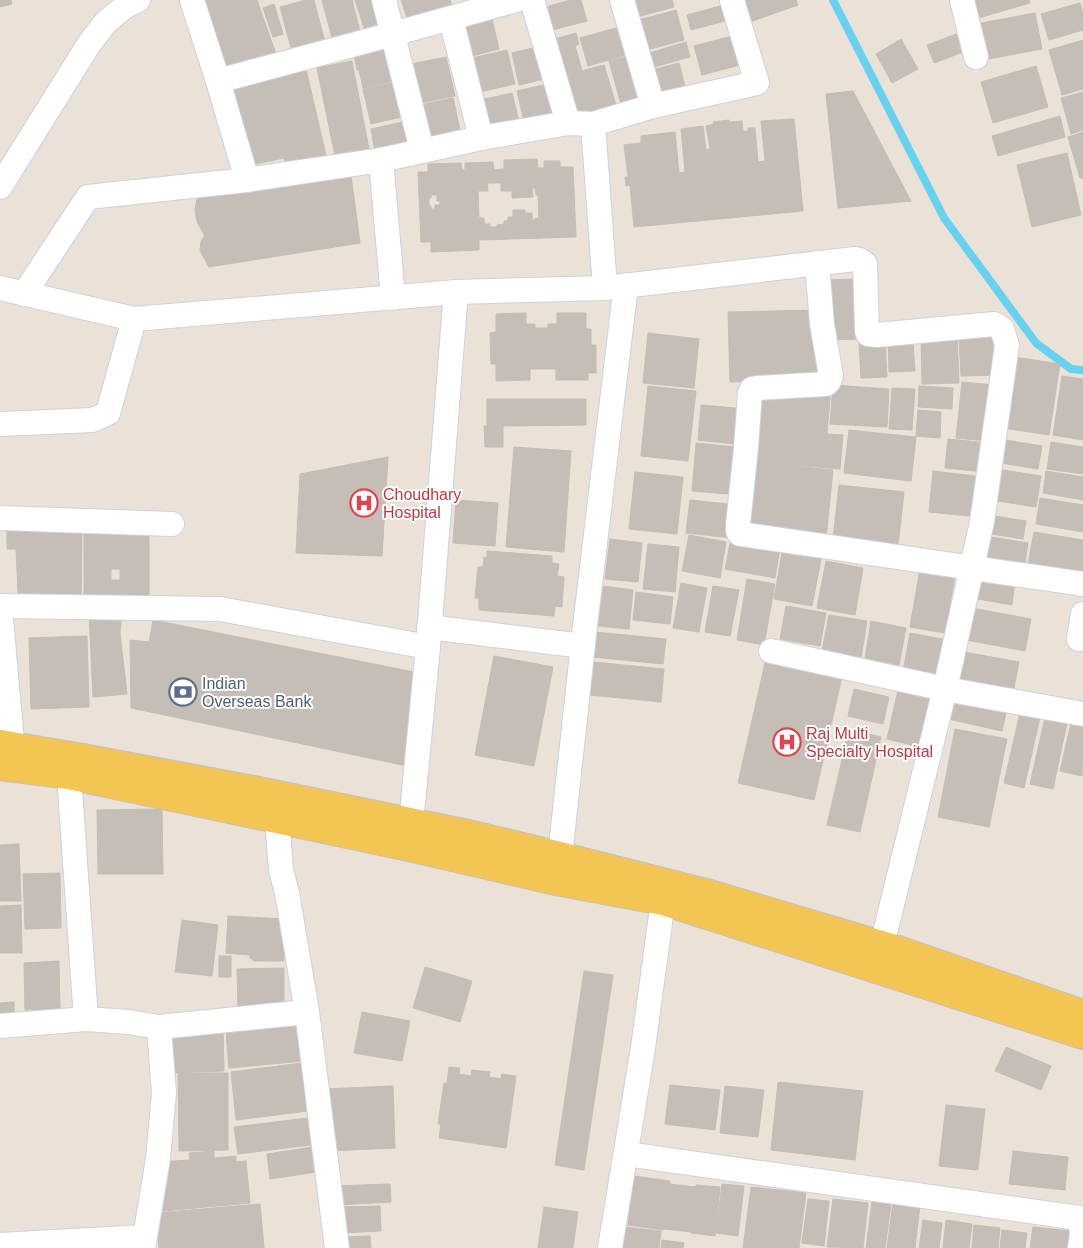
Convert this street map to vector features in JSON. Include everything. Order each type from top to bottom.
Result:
[{"type":"main road","points":[[7,756],[68,775],[414,848],[550,880],[667,892],[706,893],[882,945],[1083,1014]]},
{"type":"main road","points":[[7,756],[83,758],[473,835],[560,856],[1083,1035]]},
{"type":"street","points":[[0,187],[89,44],[106,22],[127,5],[138,0]]},
{"type":"street","points":[[192,0],[247,180]]},
{"type":"street","points":[[384,0],[422,150]]},
{"type":"street","points":[[218,81],[394,34],[462,11],[516,0]]},
{"type":"street","points":[[532,0],[568,123]]},
{"type":"street","points":[[622,0],[653,106]]},
{"type":"street","points":[[24,294],[88,197],[247,180],[382,160],[481,138],[568,123],[594,124],[653,106],[757,83],[732,0]]},
{"type":"street","points":[[962,0],[976,57]]},
{"type":"street","points":[[462,11],[481,138]]},
{"type":"street","points":[[560,856],[583,646],[616,287],[594,124]]},
{"type":"street","points":[[382,160],[394,298]]},
{"type":"street","points":[[0,288],[134,319],[456,292],[616,287],[855,259],[865,264],[868,334],[877,335],[994,324],[1002,329],[1007,345],[982,522],[946,689],[882,945]]},
{"type":"street","points":[[817,263],[822,324],[831,376],[826,384],[752,389],[738,530],[740,534],[1083,584]]},
{"type":"street","points":[[411,823],[429,637],[456,292]]},
{"type":"street","points":[[0,424],[93,420],[108,413],[134,319]]},
{"type":"street","points":[[0,518],[172,524]]},
{"type":"street","points":[[7,756],[0,608],[220,609],[429,637],[583,646]]},
{"type":"street","points":[[1079,638],[1083,614]]},
{"type":"street","points":[[771,651],[946,689],[1083,714]]},
{"type":"street","points":[[68,775],[86,1020]]},
{"type":"street","points":[[277,819],[281,870],[287,894],[307,1012],[337,1248]]},
{"type":"street","points":[[610,1248],[667,892]]},
{"type":"street","points":[[0,1026],[86,1020],[128,1022],[160,1027],[307,1012]]},
{"type":"street","points":[[0,1246],[144,1243],[158,1159],[164,1093],[160,1027]]},
{"type":"street","points":[[626,1154],[1078,1218],[1083,1233],[1080,1248]]},
{"type":"building","points":[[0,0],[11,0],[12,4],[0,7]]},
{"type":"building","points":[[199,0],[257,0],[276,54],[225,72]]},
{"type":"building","points":[[306,0],[314,0],[326,46],[293,55],[280,7]]},
{"type":"building","points":[[322,0],[352,0],[360,31],[332,38]]},
{"type":"building","points":[[355,0],[375,0],[381,23],[364,28]]},
{"type":"building","points":[[401,0],[450,0],[454,12],[410,26]]},
{"type":"building","points":[[570,0],[581,0],[587,21],[552,30],[546,7]]},
{"type":"building","points":[[628,0],[672,0],[674,7],[633,18]]},
{"type":"building","points":[[735,0],[796,0],[798,5],[744,24]]},
{"type":"building","points":[[969,0],[1029,0],[1030,3],[975,19]]},
{"type":"building","points":[[1080,3],[1083,14],[1083,30],[1049,40],[1041,14]]},
{"type":"building","points":[[274,4],[283,34],[273,37],[263,8]]},
{"type":"building","points":[[728,4],[732,19],[691,30],[687,15]]},
{"type":"building","points":[[676,10],[684,40],[643,51],[635,21]]},
{"type":"building","points":[[1035,13],[1042,49],[983,60],[976,24]]},
{"type":"building","points":[[492,19],[499,49],[468,57],[460,26]]},
{"type":"building","points":[[627,25],[634,53],[588,66],[580,38]]},
{"type":"building","points":[[576,33],[579,44],[575,46],[582,70],[561,75],[551,40]]},
{"type":"building","points":[[956,34],[963,52],[934,63],[927,45]]},
{"type":"building","points":[[732,36],[740,65],[702,75],[694,46]]},
{"type":"building","points":[[901,39],[918,69],[892,83],[876,54]]},
{"type":"building","points":[[1083,40],[1083,89],[1062,95],[1049,50]]},
{"type":"building","points":[[686,42],[690,57],[650,68],[646,54]]},
{"type":"building","points":[[541,46],[549,78],[519,85],[512,53]]},
{"type":"building","points":[[390,47],[397,80],[363,88],[354,55]]},
{"type":"building","points":[[507,50],[515,84],[480,92],[472,58]]},
{"type":"building","points":[[630,56],[643,102],[622,108],[609,61]]},
{"type":"building","points":[[446,57],[455,96],[415,104],[407,65]]},
{"type":"building","points":[[352,61],[369,149],[335,156],[317,68]]},
{"type":"building","points":[[679,63],[687,94],[660,101],[652,70]]},
{"type":"building","points":[[604,65],[616,105],[572,116],[561,76]]},
{"type":"building","points":[[1036,66],[1048,107],[993,123],[981,82]]},
{"type":"building","points":[[306,69],[327,160],[287,169],[284,158],[250,165],[231,86]]},
{"type":"building","points":[[399,81],[406,116],[371,124],[363,89]]},
{"type":"building","points":[[552,83],[560,117],[525,126],[517,91]]},
{"type":"building","points":[[853,91],[911,201],[838,208],[826,94]]},
{"type":"building","points":[[1083,92],[1083,130],[1071,134],[1061,98]]},
{"type":"building","points":[[512,93],[520,126],[484,128],[476,101]]},
{"type":"building","points":[[453,98],[461,134],[424,143],[415,106]]},
{"type":"building","points":[[1060,116],[1065,137],[998,156],[992,136]]},
{"type":"building","points":[[794,119],[803,211],[634,227],[630,185],[626,186],[625,177],[628,177],[624,145],[641,143],[641,136],[675,132],[679,173],[685,172],[681,129],[703,126],[706,150],[710,149],[706,126],[714,124],[713,122],[742,121],[743,131],[748,131],[748,128],[755,128],[758,162],[765,161],[761,121]]},
{"type":"building","points":[[407,121],[412,144],[375,152],[371,129]]},
{"type":"building","points":[[1083,132],[1083,178],[1080,178],[1068,137]]},
{"type":"building","points":[[1067,153],[1081,215],[1032,227],[1017,165]]},
{"type":"building","points":[[537,159],[538,168],[544,168],[544,161],[560,161],[560,167],[573,167],[576,237],[479,240],[479,250],[431,252],[431,242],[421,242],[418,172],[428,172],[428,164],[461,163],[462,170],[465,170],[465,163],[493,162],[494,170],[504,169],[504,160]],"holes":[[[487,183],[501,183],[501,191],[512,191],[512,198],[533,197],[532,188],[535,188],[536,195],[538,195],[539,218],[532,221],[532,213],[525,213],[525,210],[513,210],[513,217],[508,217],[508,221],[504,221],[504,224],[497,225],[497,227],[490,227],[490,224],[484,224],[484,218],[479,218],[478,191],[488,191]],[[431,195],[437,195],[437,201],[440,201],[440,205],[435,205],[435,209],[431,209],[431,206],[429,206]]]},
{"type":"building","points":[[351,176],[360,243],[209,267],[200,250],[201,241],[205,236],[196,217],[197,199]]},
{"type":"building","points":[[861,279],[863,339],[826,340],[824,280]]},
{"type":"building","points":[[819,310],[821,379],[730,382],[728,312]]},
{"type":"building","points":[[526,313],[526,324],[535,324],[535,328],[548,328],[548,324],[557,324],[557,313],[586,313],[586,329],[591,329],[591,345],[596,345],[596,373],[588,373],[588,380],[556,380],[556,369],[530,369],[530,380],[496,381],[496,364],[491,364],[490,333],[496,332],[496,314]]},
{"type":"building","points":[[648,333],[699,339],[694,388],[643,383]]},
{"type":"building","points":[[957,335],[959,383],[922,384],[921,336]]},
{"type":"building","points":[[998,335],[1000,375],[961,376],[959,337]]},
{"type":"building","points":[[913,342],[915,371],[889,372],[888,343]]},
{"type":"building","points":[[859,343],[885,343],[887,377],[861,378]]},
{"type":"building","points":[[1014,357],[1060,364],[1049,435],[1003,428]]},
{"type":"building","points":[[1062,376],[1083,379],[1083,440],[1053,435]]},
{"type":"building","points":[[962,382],[994,385],[988,441],[956,438]]},
{"type":"building","points":[[833,385],[889,389],[887,427],[830,424]]},
{"type":"building","points":[[648,386],[696,391],[688,461],[641,456]]},
{"type":"building","points":[[919,386],[953,388],[952,409],[918,407]]},
{"type":"building","points":[[892,388],[915,389],[912,430],[889,429]]},
{"type":"building","points":[[756,390],[830,397],[827,434],[843,435],[840,469],[749,461]]},
{"type":"building","points":[[487,399],[586,399],[586,425],[503,426],[503,447],[485,447],[484,426],[487,426]]},
{"type":"building","points":[[701,405],[747,409],[744,445],[698,440]]},
{"type":"building","points":[[918,410],[941,412],[940,438],[916,436]]},
{"type":"building","points":[[849,430],[916,437],[911,481],[844,473]]},
{"type":"building","points":[[948,439],[989,443],[986,472],[945,468]]},
{"type":"building","points":[[999,439],[1042,446],[1038,469],[995,462]]},
{"type":"building","points":[[1051,442],[1083,447],[1083,474],[1047,469]]},
{"type":"building","points":[[696,443],[744,448],[740,495],[692,491]]},
{"type":"building","points":[[514,447],[571,451],[564,552],[506,547]]},
{"type":"building","points":[[388,457],[382,556],[296,553],[300,474]]},
{"type":"building","points":[[749,461],[833,470],[826,539],[741,530]]},
{"type":"building","points":[[996,469],[1041,476],[1036,507],[991,500]]},
{"type":"building","points":[[933,471],[983,477],[979,517],[929,512]]},
{"type":"building","points":[[1046,471],[1083,477],[1083,500],[1043,493]]},
{"type":"building","points":[[635,472],[683,477],[677,534],[629,529]]},
{"type":"building","points":[[839,485],[904,492],[898,546],[833,539]]},
{"type":"building","points":[[1040,498],[1083,505],[1083,532],[1036,524]]},
{"type":"building","points":[[456,500],[498,503],[495,546],[453,543]]},
{"type":"building","points":[[690,500],[737,505],[733,538],[686,533]]},
{"type":"building","points":[[988,515],[1026,521],[1023,539],[985,533]]},
{"type":"building","points":[[82,525],[81,603],[24,603],[18,592],[16,549],[7,549],[7,530]]},
{"type":"building","points":[[1034,532],[1083,540],[1083,575],[1027,570]]},
{"type":"building","points":[[84,534],[149,534],[149,604],[84,604]],"holes":[[[111,569],[120,569],[120,580],[111,580]]]},
{"type":"building","points":[[689,535],[726,542],[720,578],[682,571]]},
{"type":"building","points":[[984,536],[1028,543],[1025,563],[981,556]]},
{"type":"building","points":[[610,539],[642,543],[638,582],[605,579]]},
{"type":"building","points":[[731,539],[780,548],[775,578],[725,569]]},
{"type":"building","points":[[648,544],[679,547],[675,592],[643,589]]},
{"type":"building","points":[[783,547],[822,554],[812,606],[774,599]]},
{"type":"building","points":[[487,551],[552,556],[552,563],[559,564],[557,576],[564,577],[562,607],[555,606],[554,616],[479,610],[479,598],[475,598],[478,567],[483,567],[484,557],[487,558]]},
{"type":"building","points":[[826,561],[863,568],[855,615],[817,608]]},
{"type":"building","points":[[920,569],[955,576],[945,633],[910,627]]},
{"type":"building","points":[[982,575],[1015,580],[1012,605],[978,599]]},
{"type":"building","points":[[747,579],[775,584],[764,645],[737,640]]},
{"type":"building","points":[[681,583],[707,588],[699,632],[673,628]]},
{"type":"building","points":[[602,586],[633,590],[629,629],[598,626]]},
{"type":"building","points":[[713,586],[739,590],[730,636],[705,632]]},
{"type":"building","points":[[636,592],[673,597],[670,624],[633,620]]},
{"type":"building","points":[[786,606],[826,613],[820,646],[780,639]]},
{"type":"building","points":[[972,608],[1031,619],[1025,651],[966,640]]},
{"type":"building","points":[[89,611],[122,611],[120,633],[127,694],[93,697]]},
{"type":"building","points":[[829,615],[867,621],[861,658],[822,651]]},
{"type":"building","points":[[153,620],[414,672],[407,766],[131,708],[130,640],[149,642]]},
{"type":"building","points":[[871,621],[906,628],[899,665],[865,659]]},
{"type":"building","points":[[595,632],[666,639],[663,664],[592,657]]},
{"type":"building","points":[[910,633],[947,640],[940,678],[903,672]]},
{"type":"building","points":[[87,636],[89,707],[31,709],[29,638]]},
{"type":"building","points":[[964,652],[1019,662],[1012,698],[957,688]]},
{"type":"building","points":[[767,654],[843,672],[814,800],[738,783]]},
{"type":"building","points":[[494,656],[553,667],[534,766],[475,755]]},
{"type":"building","points":[[593,662],[664,669],[661,702],[590,695]]},
{"type":"building","points":[[900,681],[933,688],[920,747],[887,739]]},
{"type":"building","points":[[854,689],[889,697],[883,724],[848,716]]},
{"type":"building","points":[[949,695],[1007,708],[1002,731],[944,718]]},
{"type":"building","points":[[1021,708],[1041,713],[1024,788],[1004,783]]},
{"type":"building","points":[[1046,713],[1068,718],[1053,789],[1030,784]]},
{"type":"building","points":[[1072,719],[1083,721],[1082,776],[1060,771]]},
{"type":"building","points":[[849,729],[881,737],[860,832],[827,825]]},
{"type":"building","points":[[955,729],[1007,739],[989,827],[938,817]]},
{"type":"building","points":[[162,809],[163,874],[98,874],[97,810]]},
{"type":"building","points":[[19,844],[21,901],[0,901],[0,845]]},
{"type":"building","points":[[60,873],[61,928],[25,929],[23,874]]},
{"type":"building","points":[[21,905],[22,953],[0,953],[0,906]]},
{"type":"building","points":[[228,916],[284,919],[284,961],[254,961],[250,958],[250,955],[226,953]]},
{"type":"building","points":[[182,920],[218,925],[212,976],[175,972]]},
{"type":"building","points":[[219,956],[231,956],[231,977],[219,977]]},
{"type":"building","points":[[59,961],[60,1009],[25,1010],[24,963]]},
{"type":"building","points":[[425,967],[472,981],[460,1022],[413,1008]]},
{"type":"building","points":[[284,968],[284,1009],[238,1010],[237,969]]},
{"type":"building","points":[[584,971],[613,975],[584,1170],[555,1165]]},
{"type":"building","points":[[14,1002],[14,1019],[0,1020],[0,1003]]},
{"type":"building","points":[[362,1012],[410,1021],[402,1061],[354,1053]]},
{"type":"building","points":[[299,1025],[303,1061],[229,1068],[226,1031]]},
{"type":"building","points":[[223,1028],[224,1071],[166,1073],[165,1030]]},
{"type":"building","points":[[1006,1047],[1051,1066],[1041,1090],[995,1071]]},
{"type":"building","points":[[302,1063],[308,1111],[236,1120],[231,1072]]},
{"type":"building","points":[[449,1067],[460,1068],[459,1074],[471,1076],[472,1070],[490,1072],[489,1077],[501,1079],[502,1074],[516,1076],[506,1148],[439,1138],[441,1124],[438,1124],[444,1083],[447,1083]]},
{"type":"building","points":[[178,1073],[228,1073],[228,1150],[179,1151]]},
{"type":"building","points":[[778,1082],[863,1091],[855,1160],[771,1150]]},
{"type":"building","points":[[670,1085],[720,1090],[715,1130],[665,1124]]},
{"type":"building","points":[[393,1086],[395,1148],[328,1151],[325,1089]]},
{"type":"building","points":[[725,1086],[764,1090],[758,1137],[720,1133]]},
{"type":"building","points":[[946,1105],[985,1109],[978,1170],[939,1166]]},
{"type":"building","points":[[316,1117],[319,1144],[238,1154],[234,1127]]},
{"type":"building","points":[[319,1146],[323,1171],[270,1179],[267,1154]]},
{"type":"building","points":[[214,1151],[214,1158],[236,1156],[236,1162],[246,1161],[250,1203],[163,1211],[159,1162],[190,1160],[189,1153]]},
{"type":"building","points":[[1013,1151],[1068,1157],[1065,1190],[1009,1184]]},
{"type":"building","points":[[634,1176],[670,1181],[664,1230],[628,1225]]},
{"type":"building","points":[[390,1184],[391,1202],[336,1205],[335,1186]]},
{"type":"building","points":[[670,1184],[696,1187],[691,1232],[665,1229]]},
{"type":"building","points":[[722,1184],[744,1186],[738,1236],[716,1233]]},
{"type":"building","points":[[696,1185],[720,1187],[715,1236],[691,1233]]},
{"type":"building","points":[[751,1187],[806,1193],[799,1248],[743,1248]]},
{"type":"building","points":[[808,1199],[829,1201],[824,1246],[802,1243]]},
{"type":"building","points":[[833,1199],[868,1203],[863,1248],[827,1247]]},
{"type":"building","points":[[872,1202],[891,1204],[885,1248],[866,1248]]},
{"type":"building","points":[[893,1202],[920,1205],[915,1248],[887,1248]]},
{"type":"building","points":[[260,1204],[264,1248],[159,1248],[156,1213]]},
{"type":"building","points":[[380,1206],[381,1231],[339,1233],[338,1207]]},
{"type":"building","points":[[544,1207],[578,1212],[573,1248],[538,1248]]},
{"type":"building","points":[[923,1220],[942,1223],[939,1248],[919,1248]]},
{"type":"building","points":[[946,1220],[972,1224],[969,1248],[943,1248]]},
{"type":"building","points":[[974,1225],[1000,1228],[998,1248],[972,1248]]},
{"type":"building","points":[[625,1227],[661,1231],[659,1248],[623,1248]]},
{"type":"building","points":[[1033,1227],[1071,1231],[1069,1248],[1030,1248]]},
{"type":"building","points":[[1002,1230],[1027,1233],[1025,1248],[1000,1248]]},
{"type":"building","points":[[370,1236],[371,1248],[341,1248],[341,1237]]},
{"type":"building","points":[[662,1240],[684,1243],[683,1248],[661,1248]]},
{"type":"waterway","points":[[833,0],[944,218],[1036,343],[1071,369],[1083,370]]},
{"type":"place","name":"Choudhary Hospital","points":[[364,503]]},
{"type":"place","name":"Indian Overseas Bank","points":[[183,692]]},
{"type":"place","name":"Raj Multi Specialty Hospital","points":[[787,742]]}]
